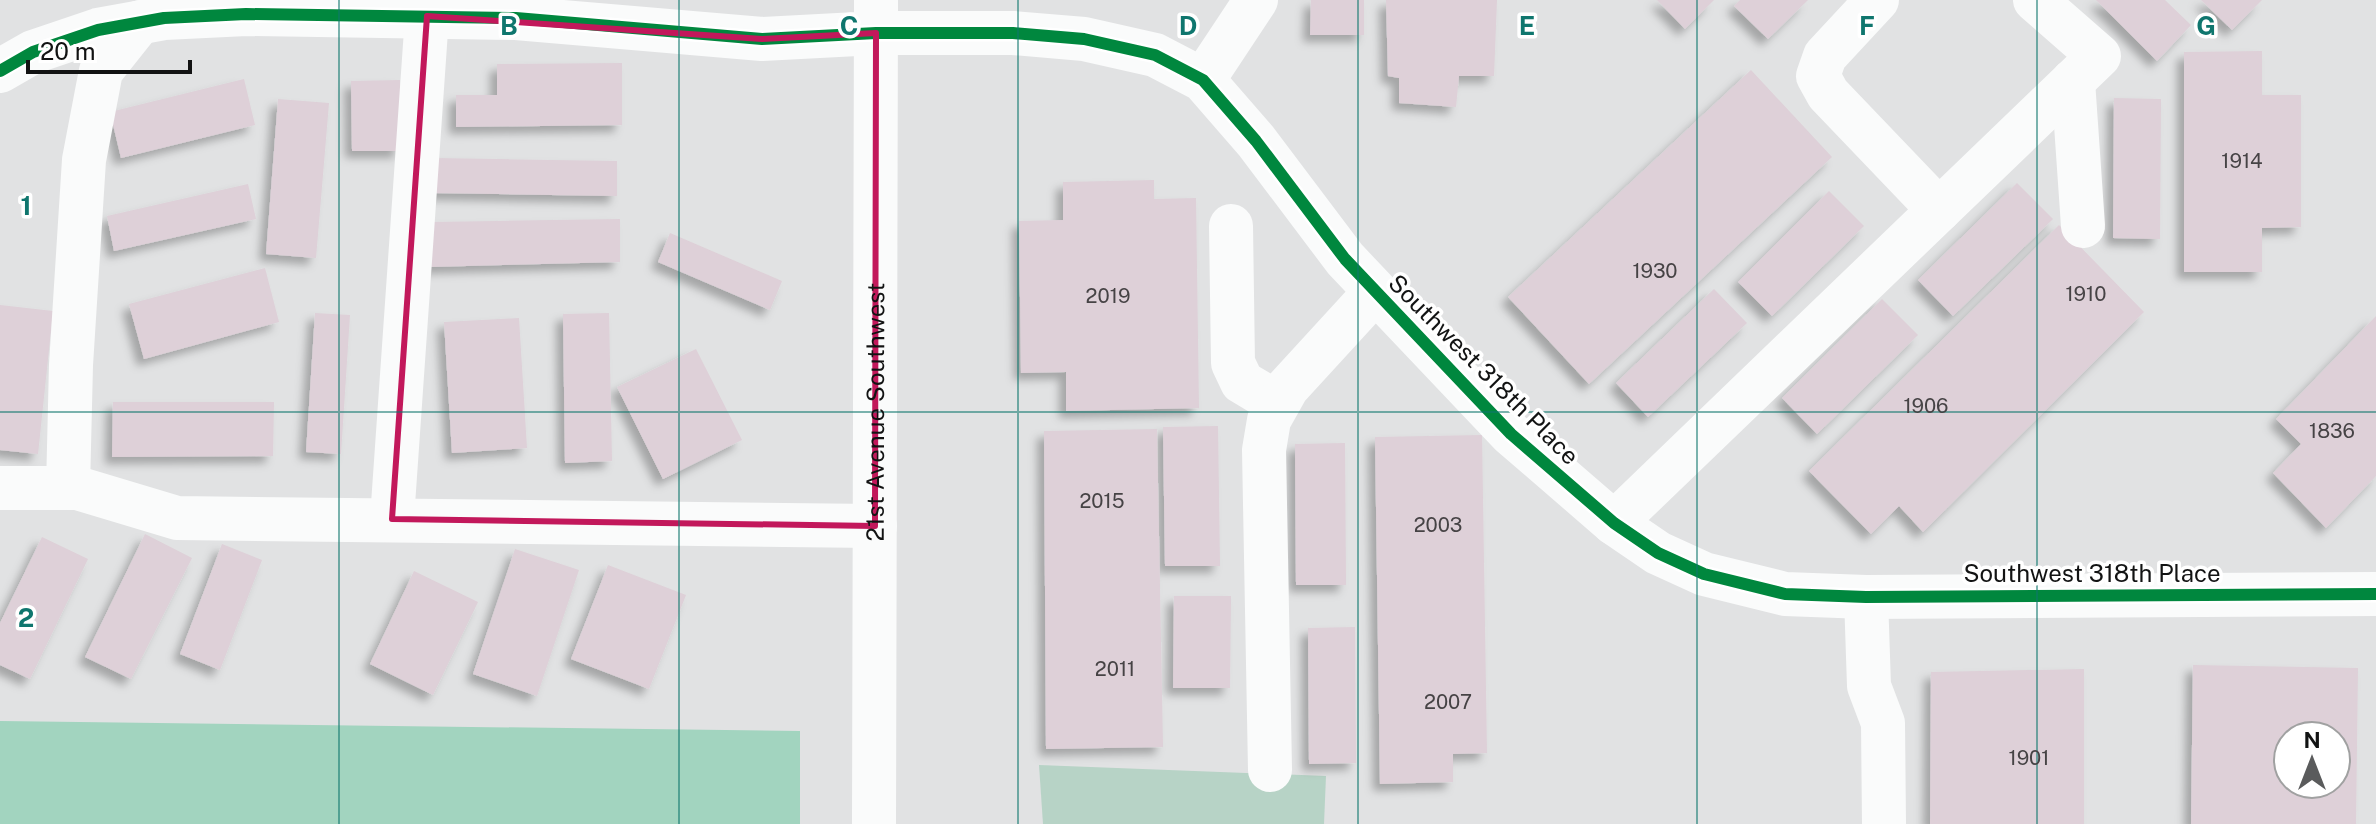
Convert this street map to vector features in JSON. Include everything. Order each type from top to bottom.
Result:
[{"type":"street","points":[[1203,80],[1256,0]]},
{"type":"street","points":[[1877,0],[1825,56],[1818,76],[1828,94],[1939,210]]},
{"type":"street","points":[[1614,523],[2099,56],[2035,0]]},
{"type":"street","name":"Southwest 318th Place","points":[[0,71],[33,52],[98,30],[140,22],[246,14],[531,19],[762,39],[876,17],[1084,39],[1155,55],[1203,80],[1256,141],[1345,259],[1511,434],[1614,523],[1658,553],[1704,574],[1785,594],[1866,597],[2376,594]]},
{"type":"street","points":[[392,519],[427,16]]},
{"type":"street","name":"21st Avenue Southwest","points":[[874,824],[876,17]]},
{"type":"street","points":[[68,488],[71,365],[84,160],[101,71],[140,22]]},
{"type":"street","points":[[2073,81],[2083,226]]},
{"type":"street","points":[[1231,226],[1233,363],[1242,382],[1277,403]]},
{"type":"street","points":[[1270,770],[1264,450],[1269,420],[1277,403],[1375,292]]},
{"type":"street","points":[[0,488],[68,488],[177,518],[875,526]]},
{"type":"street","points":[[1866,597],[1869,686],[1883,723],[1884,824]]},
{"type":"highlighted area","points":[[427,16],[762,39],[876,33],[875,526],[392,519]]},
{"type":"green space","points":[[0,721],[800,731],[800,824],[0,824]]},
{"type":"green space","points":[[1039,765],[1326,776],[1324,824],[1043,824]]},
{"type":"building","points":[[1311,0],[1364,0],[1364,35],[1310,35]]},
{"type":"building","points":[[1386,0],[1497,0],[1494,76],[1459,76],[1456,107],[1399,103],[1399,78],[1388,76]]},
{"type":"building","points":[[1657,0],[1714,0],[1685,29]]},
{"type":"building","points":[[1740,0],[1808,0],[1768,39],[1734,6]]},
{"type":"building","points":[[2096,0],[2165,0],[2191,25],[2157,61]]},
{"type":"building","points":[[2201,0],[2262,0],[2232,30]]},
{"type":"building","points":[[2262,51],[2262,95],[2301,95],[2301,227],[2262,228],[2262,272],[2184,272],[2184,52]]},
{"type":"building","points":[[622,63],[622,125],[456,127],[456,95],[497,95],[497,64]]},
{"type":"building","points":[[1751,70],[1832,157],[1589,384],[1508,297]]},
{"type":"building","points":[[244,79],[255,125],[121,158],[110,112]]},
{"type":"building","points":[[400,80],[401,151],[352,151],[351,81]]},
{"type":"building","points":[[2114,98],[2161,99],[2160,239],[2113,238]]},
{"type":"building","points":[[278,99],[329,103],[316,258],[266,254]]},
{"type":"building","points":[[433,158],[617,161],[617,196],[432,193]]},
{"type":"building","points":[[1154,180],[1154,199],[1196,198],[1199,408],[1066,411],[1066,372],[1021,373],[1019,221],[1063,220],[1063,182]]},
{"type":"building","points":[[2017,183],[2053,219],[1953,316],[1918,280]]},
{"type":"building","points":[[248,184],[256,219],[114,251],[107,216]]},
{"type":"building","points":[[1829,191],[1864,226],[1772,316],[1738,282]]},
{"type":"building","points":[[620,219],[620,262],[430,267],[430,222]]},
{"type":"building","points":[[2059,225],[2144,312],[1923,532],[1899,506],[1871,534],[1809,471]]},
{"type":"building","points":[[670,233],[782,281],[770,310],[658,262]]},
{"type":"building","points":[[265,268],[279,322],[144,359],[129,304]]},
{"type":"building","points":[[1714,289],[1747,323],[1648,417],[1616,383]]},
{"type":"building","points":[[1882,299],[1918,335],[1817,434],[1782,398]]},
{"type":"building","points":[[0,305],[53,311],[38,454],[0,450]]},
{"type":"building","points":[[315,313],[350,315],[341,454],[306,452]]},
{"type":"building","points":[[609,313],[612,461],[565,463],[563,314]]},
{"type":"building","points":[[2376,316],[2376,476],[2326,528],[2273,473],[2301,444],[2276,419]]},
{"type":"building","points":[[519,318],[527,448],[452,453],[444,322]]},
{"type":"building","points":[[696,349],[742,440],[663,479],[617,387]]},
{"type":"building","points":[[113,402],[274,402],[273,456],[112,457]]},
{"type":"building","points":[[1218,426],[1220,566],[1165,566],[1163,427]]},
{"type":"building","points":[[1157,429],[1163,747],[1046,749],[1044,431]]},
{"type":"building","points":[[1482,435],[1487,753],[1453,754],[1453,782],[1380,784],[1375,437]]},
{"type":"building","points":[[1345,443],[1346,585],[1296,585],[1295,444]]},
{"type":"building","points":[[145,534],[192,558],[131,679],[85,657]]},
{"type":"building","points":[[42,537],[88,559],[30,679],[0,665],[0,623]]},
{"type":"building","points":[[222,544],[262,560],[220,670],[180,654]]},
{"type":"building","points":[[515,549],[579,570],[537,696],[473,674]]},
{"type":"building","points":[[608,565],[686,595],[649,689],[571,659]]},
{"type":"building","points":[[414,571],[478,602],[433,695],[370,664]]},
{"type":"building","points":[[1174,596],[1231,596],[1230,688],[1173,688]]},
{"type":"building","points":[[1355,627],[1356,763],[1309,764],[1308,628]]},
{"type":"building","points":[[2193,665],[2358,668],[2356,824],[2191,824]]},
{"type":"building","points":[[2084,669],[2084,824],[1930,824],[1931,672]]},
{"type":"cycle path","points":[[0,71],[33,52],[98,30],[164,18],[246,14],[516,18],[762,39],[876,33],[1013,33],[1084,39],[1155,55],[1203,80],[1256,141],[1345,259],[1511,434],[1614,523],[1658,553],[1704,574],[1785,594],[1866,597],[2376,594]]}]
